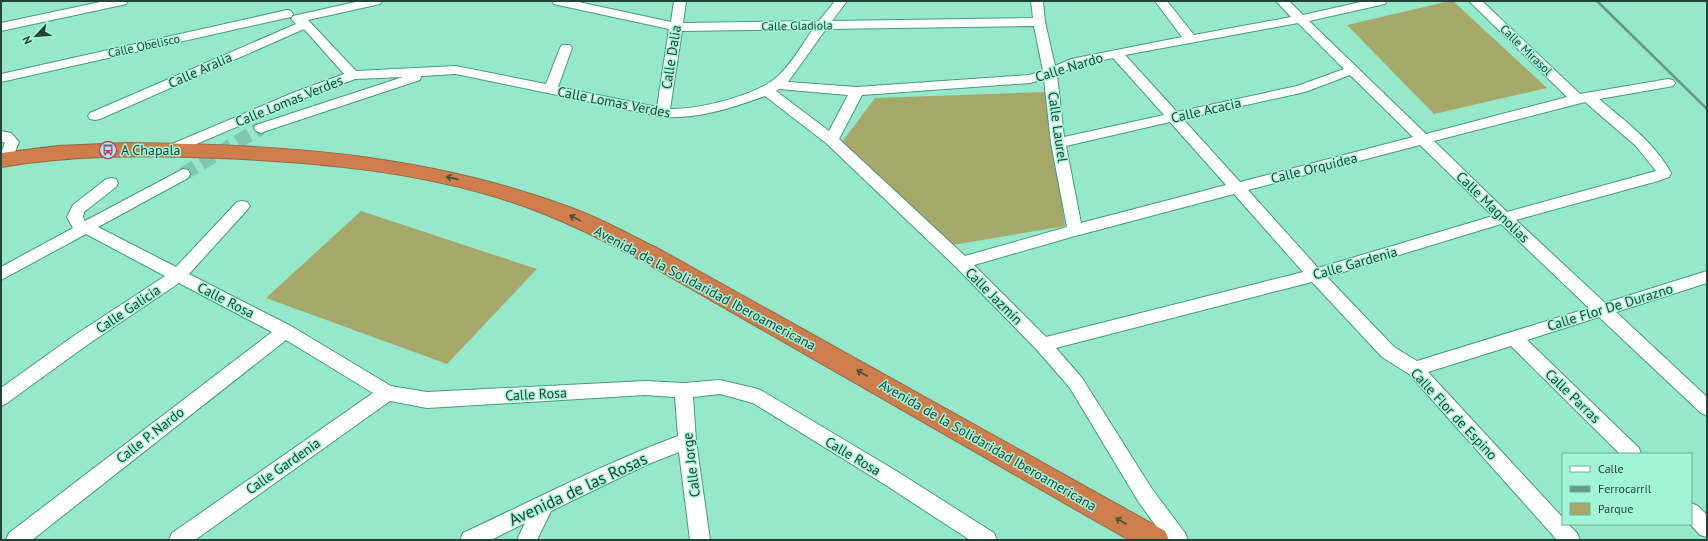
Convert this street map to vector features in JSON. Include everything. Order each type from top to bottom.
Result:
[{"type":"highway","name":"Avenida de la Solidaridad Iberoamericana","points":[[4,160],[77,151],[170,150],[276,153],[400,167],[502,192],[563,212],[649,254],[731,299],[1155,540]]},
{"type":"street","points":[[1,27],[122,1]]},
{"type":"street","points":[[286,1],[297,19],[353,75]]},
{"type":"street","points":[[297,19],[376,1]]},
{"type":"street","name":"Calle Gladiola","points":[[558,1],[676,27],[1039,22]]},
{"type":"street","name":"Calle Dalia","points":[[663,113],[680,1]]},
{"type":"street","name":"Calle Lomas Verdes","points":[[170,150],[300,95],[353,75],[456,70],[663,113],[677,115],[694,113],[729,104],[780,83],[788,74],[821,26],[838,9],[841,1]]},
{"type":"street","name":"Calle Laurel","points":[[1037,1],[1039,22],[1050,73],[1058,143],[1075,230]]},
{"type":"street","points":[[1161,1],[1191,40]]},
{"type":"street","name":"Calle Magnolias","points":[[1282,1],[1504,218],[1707,408]]},
{"type":"street","name":"Calle Nardo","points":[[771,88],[858,91],[1030,79],[1050,73],[1071,63],[1116,53],[1300,19],[1381,1]]},
{"type":"street","name":"Calle Mirasol","points":[[1475,1],[1582,98],[1640,143],[1661,166],[1664,173]]},
{"type":"street","name":"Calle Obelisco","points":[[1,78],[297,19]]},
{"type":"street","name":"Calle Aralia","points":[[95,116],[297,19]]},
{"type":"street","points":[[550,90],[566,48]]},
{"type":"street","name":"Calle Flor de Espino","points":[[1116,53],[1176,118],[1236,188],[1315,275],[1388,352],[1415,369],[1570,540]]},
{"type":"street","name":"Calle Lomas Verdes","points":[[261,128],[437,70]]},
{"type":"street","name":"Calle Acacia","points":[[1058,143],[1176,118],[1300,89],[1352,70]]},
{"type":"street","name":"Calle Orquídea","points":[[962,264],[1075,230],[1582,98],[1668,83]]},
{"type":"street","name":"Calle Jazmín","points":[[771,88],[831,140],[962,264],[1043,345],[1076,383],[1145,495],[1178,540]]},
{"type":"street","points":[[831,140],[858,91]]},
{"type":"street","points":[[1,136],[6,136],[12,142],[4,160]]},
{"type":"street","name":"Calle Gardenia","points":[[1043,345],[1315,275],[1504,218],[1658,176],[1664,173]]},
{"type":"street","points":[[1,274],[183,174]]},
{"type":"street","points":[[85,227],[76,223],[75,217],[78,209],[111,183]]},
{"type":"street","name":"Calle Galicia","points":[[1,398],[81,340],[178,276],[242,206]]},
{"type":"street","name":"Calle Rosa","points":[[85,227],[285,331],[387,393],[427,400],[645,388],[684,390],[720,386],[758,396],[806,428],[892,478],[987,540]]},
{"type":"street","name":"Calle Flor De Durazno","points":[[1514,338],[1707,277]]},
{"type":"street","name":"Calle P. Nardo","points":[[16,540],[285,331]]},
{"type":"street","points":[[1415,369],[1514,338]]},
{"type":"street","name":"Calle Parras","points":[[1514,338],[1631,453]]},
{"type":"street","name":"Calle Jorge","points":[[684,390],[687,441],[700,540]]},
{"type":"street","name":"Calle Gardenia","points":[[179,540],[387,393]]},
{"type":"street","name":"Avenida de las Rosas","points":[[470,540],[638,459],[687,441]]},
{"type":"street","points":[[527,540],[545,503]]},
{"type":"street","points":[[1692,513],[1707,528]]},
{"type":"green space","points":[[1453,1],[1547,88],[1434,114],[1347,25]]},
{"type":"green space","points":[[1047,92],[1065,226],[953,245],[842,142],[875,98]]},
{"type":"green space","points":[[361,211],[537,269],[447,364],[266,298]]},
{"type":"tunnel","points":[[183,174],[261,128]]},
{"type":"railway","points":[[1597,1],[1707,109]]},
{"type":"place","name":"A Chapala","points":[[108,150]]}]
